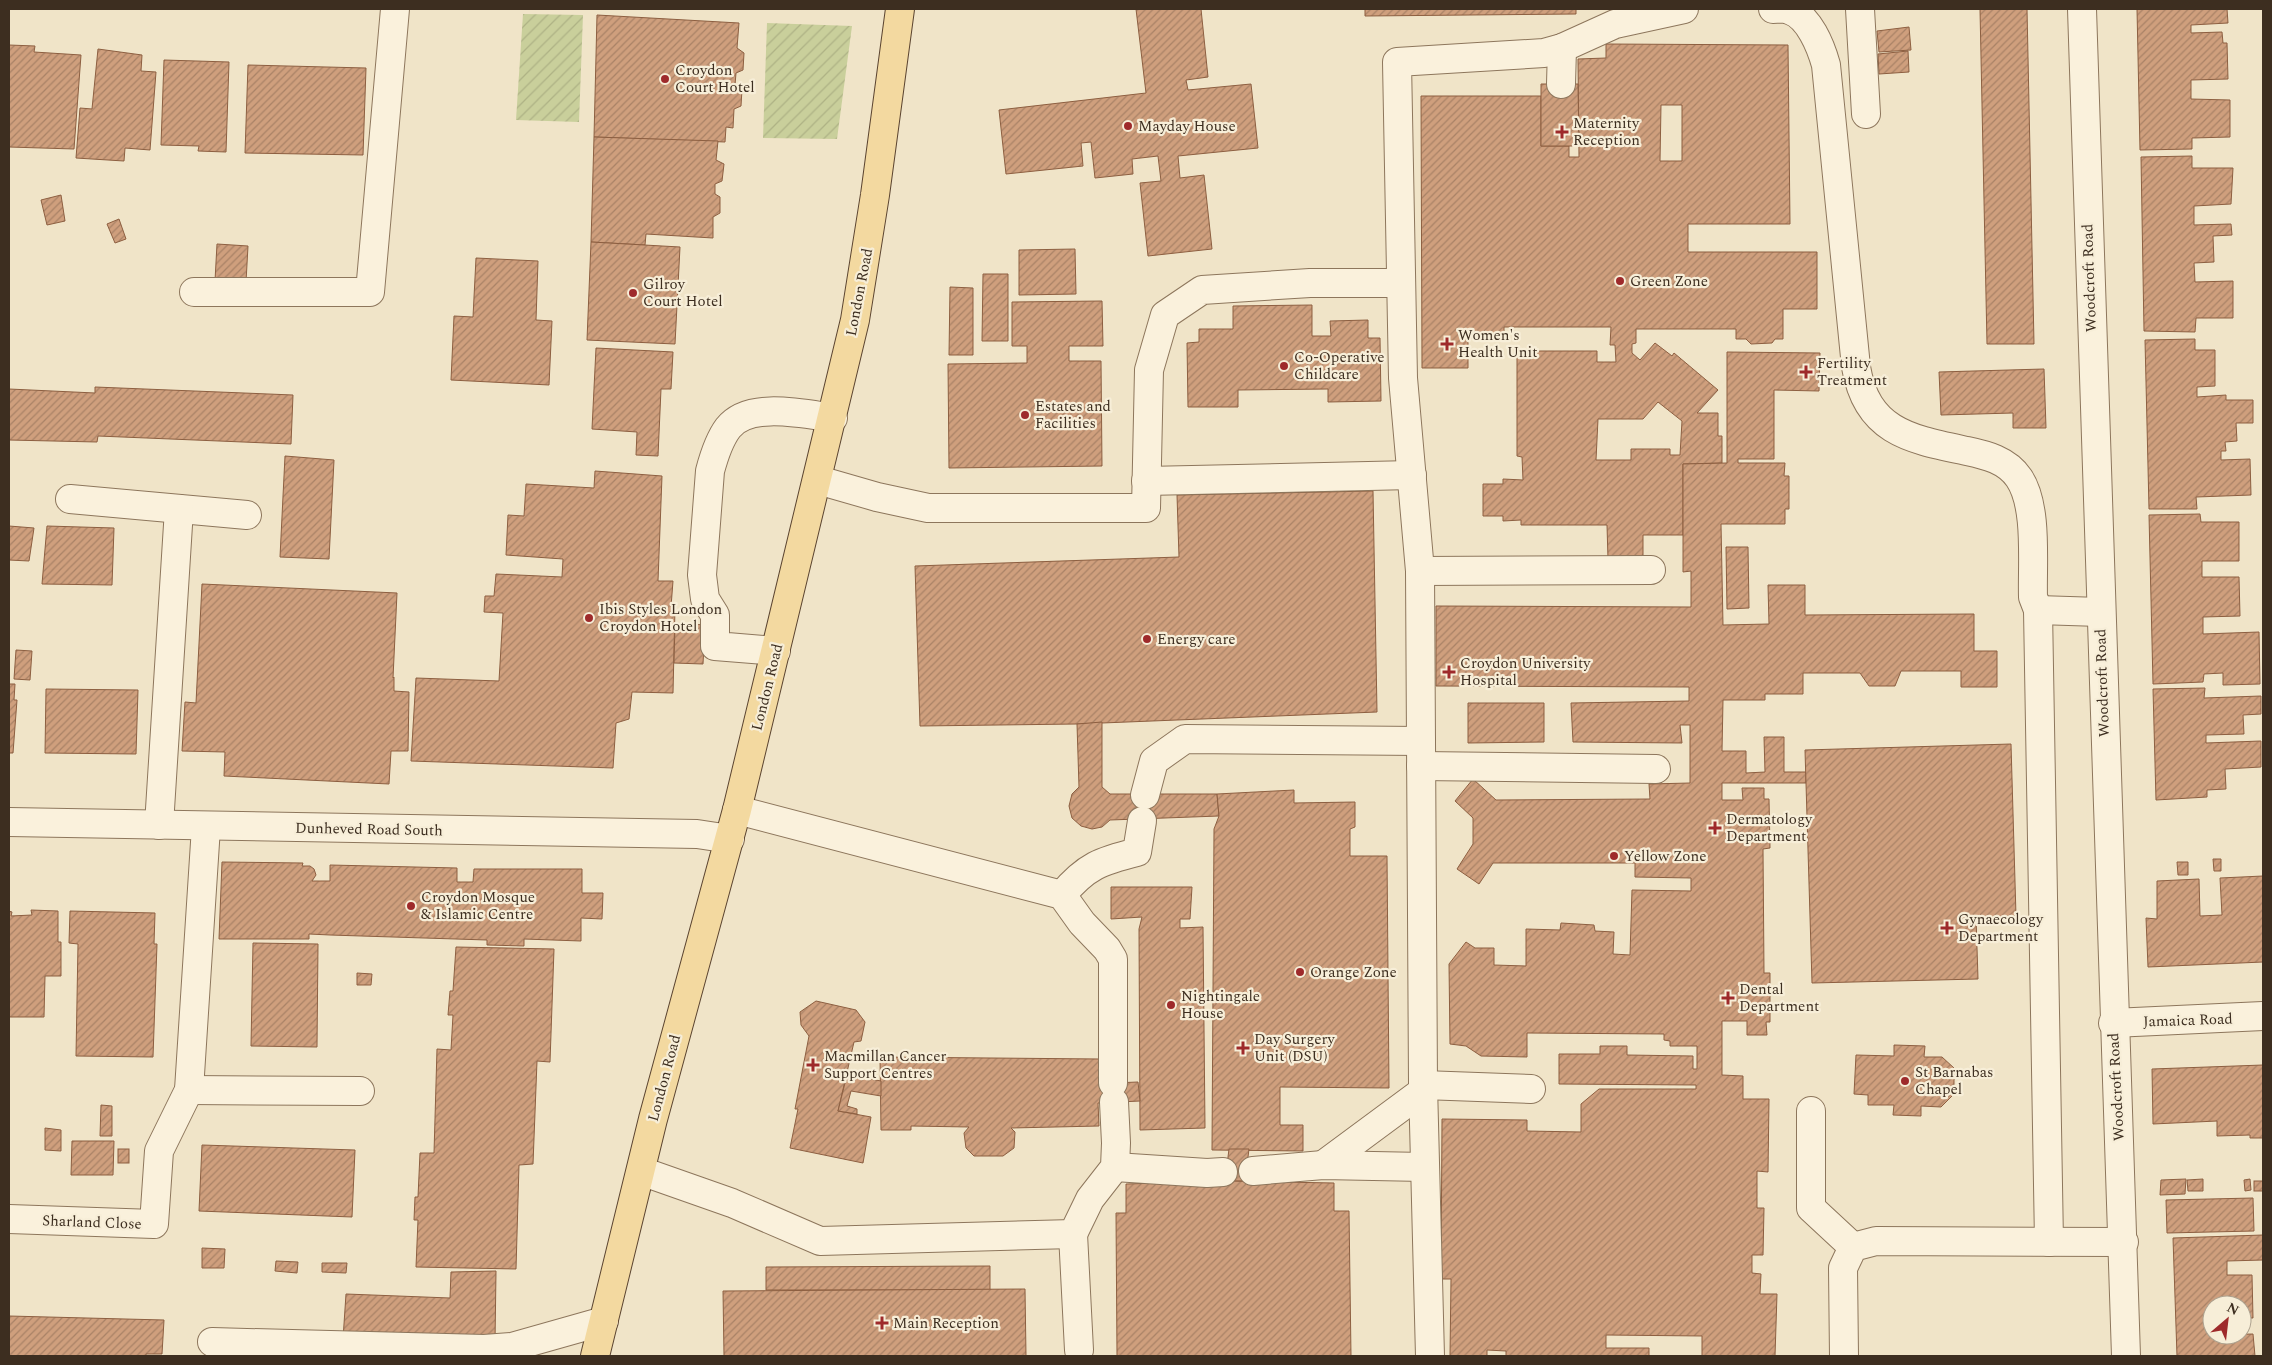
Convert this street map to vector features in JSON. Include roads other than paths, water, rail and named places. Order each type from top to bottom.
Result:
[{"type":"main road","name":"London Road","points":[[595,1356],[640,1171],[730,839],[855,320],[868,243],[900,9]]},
{"type":"street","points":[[194,292],[370,292],[395,9]]},
{"type":"street","points":[[1430,1356],[1424,1167],[1420,571],[1403,378],[1398,62],[1544,53],[1562,48],[1614,24],[1684,9]]},
{"type":"street","points":[[1773,9],[1790,10],[1802,20],[1815,34],[1826,65],[1856,367],[1864,398],[1879,420],[1910,436],[1986,456],[2011,467],[2020,478],[2028,497],[2035,604],[2049,1242]]},
{"type":"street","points":[[1860,9],[1866,114]]},
{"type":"street","name":"Woodcroft Road","points":[[2082,9],[2113,1023],[2124,1242],[2126,1356]]},
{"type":"street","points":[[1561,84],[1562,48]]},
{"type":"street","points":[[818,480],[877,497],[928,508],[1146,508],[1150,365],[1165,315],[1202,290],[1310,283],[1401,282]]},
{"type":"street","points":[[776,651],[715,646],[715,615],[705,599],[702,574],[710,471],[715,454],[728,427],[736,420],[750,414],[784,411],[832,418]]},
{"type":"street","points":[[1146,481],[1412,475]]},
{"type":"street","points":[[70,498],[247,515]]},
{"type":"street","points":[[159,825],[179,509]]},
{"type":"street","points":[[1420,571],[1651,570]]},
{"type":"street","points":[[2035,604],[2100,612]]},
{"type":"street","points":[[1062,895],[1078,875],[1105,860],[1136,852],[1143,808],[1154,761],[1185,739],[1656,770]]},
{"type":"street","points":[[737,810],[1062,895],[1082,923],[1113,959],[1115,1167],[1090,1199],[1073,1234],[1079,1350]]},
{"type":"street","name":"Dunheved Road South","points":[[9,822],[206,827],[697,834],[730,839]]},
{"type":"street","name":"Sharland Close","points":[[9,1219],[154,1224],[159,1150],[190,1090],[206,827]]},
{"type":"street","name":"Jamaica Road","points":[[2113,1023],[2263,1016]]},
{"type":"street","points":[[1323,1165],[1423,1088],[1531,1089]]},
{"type":"street","points":[[190,1090],[360,1092]]},
{"type":"street","points":[[1811,1111],[1811,1208],[1853,1247]]},
{"type":"street","points":[[1253,1171],[1323,1165],[1424,1167]]},
{"type":"street","points":[[1115,1167],[1207,1173],[1223,1172]]},
{"type":"street","points":[[640,1171],[732,1204],[820,1241],[1073,1234]]},
{"type":"street","points":[[1844,1356],[1843,1268],[1853,1247],[1876,1241],[2124,1242]]},
{"type":"street","points":[[212,1342],[484,1349],[512,1347],[604,1321]]},
{"type":"place","name":"Croydon Court Hotel","points":[[665,79]]},
{"type":"place","name":"Mayday House","points":[[1128,126]]},
{"type":"place","name":"Maternity Reception","points":[[1562,132]]},
{"type":"place","name":"Green Zone","points":[[1620,281]]},
{"type":"place","name":"Gilroy Court Hotel","points":[[633,293]]},
{"type":"place","name":"Women's Health Unit","points":[[1447,344]]},
{"type":"place","name":"Co-Operative Childcare","points":[[1284,366]]},
{"type":"place","name":"Fertility Treatment","points":[[1806,372]]},
{"type":"place","name":"Estates and Facilities","points":[[1025,415]]},
{"type":"place","name":"Ibis Styles London Croydon Hotel","points":[[589,618]]},
{"type":"place","name":"Energy care","points":[[1147,639]]},
{"type":"place","name":"Croydon University Hospital","points":[[1449,672]]},
{"type":"place","name":"Dermatology Department","points":[[1715,828]]},
{"type":"place","name":"Yellow Zone","points":[[1614,856]]},
{"type":"place","name":"Croydon Mosque & Islamic Centre","points":[[411,906]]},
{"type":"place","name":"Gynaecology Department","points":[[1947,928]]},
{"type":"place","name":"Orange Zone","points":[[1300,972]]},
{"type":"place","name":"Dental Department","points":[[1728,998]]},
{"type":"place","name":"Nightingale House","points":[[1171,1005]]},
{"type":"place","name":"Day Surgery Unit (DSU)","points":[[1243,1048]]},
{"type":"place","name":"Macmillan Cancer Support Centres","points":[[813,1065]]},
{"type":"place","name":"St Barnabas Chapel","points":[[1905,1081]]},
{"type":"place","name":"Main Reception","points":[[882,1323]]}]
